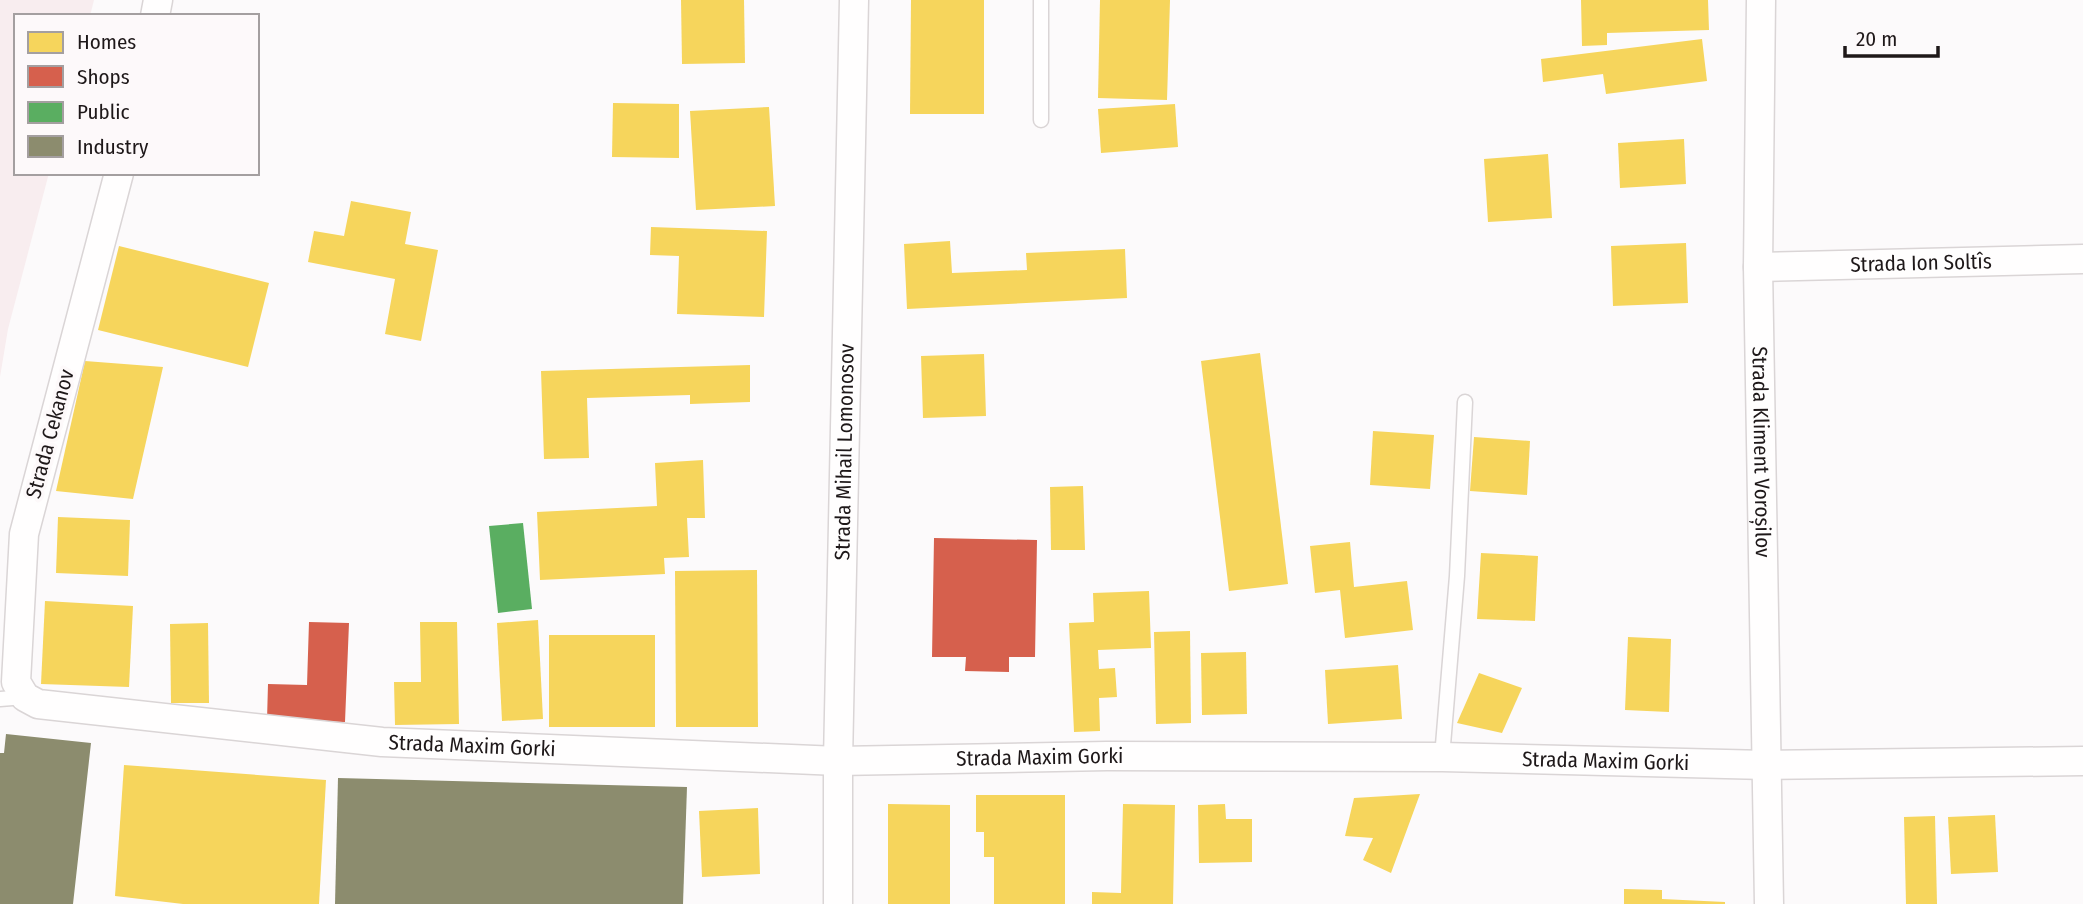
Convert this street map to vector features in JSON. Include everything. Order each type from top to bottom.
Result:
[{"type":"street","name":"Strada Mihail Lomonosov","points":[[838,904],[838,761],[854,0]]},
{"type":"street","name":"Strada Kliment Voroșilov","points":[[1761,0],[1758,267],[1769,904]]},
{"type":"street","name":"Strada Cekanov","points":[[13,698],[24,534],[119,175]]},
{"type":"street","name":"Strada Ion Soltîs","points":[[1758,267],[2083,259]]},
{"type":"street","name":"Strada Maxim Gorki","points":[[13,698],[56,707],[382,742],[838,761],[1107,756],[1442,757],[1766,765],[2083,761]]},
{"type":"lane","points":[[1041,0],[1041,120]]},
{"type":"lane","points":[[1442,757],[1457,576],[1465,402]]},
{"type":"shaded area","points":[[0,0],[94,0],[90,14],[14,14],[14,175],[48,175],[8,329],[0,377]]},
{"type":"building: Homes","points":[[681,0],[744,0],[745,63],[682,64]]},
{"type":"building: Homes","points":[[911,0],[984,0],[984,114],[910,114]]},
{"type":"building: Homes","points":[[1100,0],[1170,0],[1167,100],[1098,98]]},
{"type":"building: Homes","points":[[1581,0],[1708,0],[1709,30],[1607,33],[1607,45],[1582,46]]},
{"type":"building: Homes","points":[[1702,39],[1707,81],[1606,94],[1603,74],[1543,82],[1541,59]]},
{"type":"building: Homes","points":[[613,103],[679,104],[679,158],[612,157]]},
{"type":"building: Homes","points":[[1175,104],[1178,147],[1101,153],[1098,109]]},
{"type":"building: Homes","points":[[769,107],[775,206],[696,210],[690,111]]},
{"type":"building: Homes","points":[[1684,139],[1686,184],[1620,188],[1618,143]]},
{"type":"building: Homes","points":[[1548,154],[1552,218],[1488,222],[1484,159]]},
{"type":"building: Homes","points":[[351,201],[411,212],[405,244],[438,250],[421,341],[385,334],[395,279],[308,262],[314,231],[344,236]]},
{"type":"building: Homes","points":[[651,227],[767,231],[764,317],[677,314],[679,256],[650,255]]},
{"type":"building: Homes","points":[[950,241],[952,273],[1027,270],[1026,253],[1125,249],[1127,298],[907,309],[904,244]]},
{"type":"building: Homes","points":[[1686,243],[1688,303],[1613,306],[1611,246]]},
{"type":"building: Homes","points":[[119,246],[269,283],[248,367],[98,330]]},
{"type":"building: Homes","points":[[1260,353],[1288,584],[1229,591],[1201,361]]},
{"type":"building: Homes","points":[[984,354],[986,416],[923,418],[921,356]]},
{"type":"building: Homes","points":[[85,361],[163,367],[133,499],[56,491]]},
{"type":"building: Homes","points":[[750,365],[750,402],[690,404],[690,395],[587,398],[589,458],[544,459],[541,371]]},
{"type":"building: Homes","points":[[1373,431],[1434,435],[1430,489],[1370,485]]},
{"type":"building: Homes","points":[[1474,437],[1530,441],[1527,495],[1470,491]]},
{"type":"building: Homes","points":[[703,460],[705,518],[687,518],[689,557],[664,558],[665,574],[540,580],[537,512],[657,506],[655,463]]},
{"type":"building: Homes","points":[[1083,486],[1085,550],[1051,550],[1050,487]]},
{"type":"building: Homes","points":[[58,517],[130,520],[128,576],[56,573]]},
{"type":"building: Homes","points":[[1350,542],[1354,587],[1407,581],[1413,630],[1345,638],[1340,590],[1315,593],[1310,546]]},
{"type":"building: Homes","points":[[1481,553],[1538,556],[1535,621],[1477,619]]},
{"type":"building: Homes","points":[[757,570],[758,727],[676,727],[675,571]]},
{"type":"building: Homes","points":[[1149,591],[1151,648],[1098,650],[1099,669],[1115,668],[1117,697],[1099,698],[1100,731],[1074,732],[1069,623],[1094,622],[1093,593]]},
{"type":"building: Homes","points":[[45,601],[133,606],[129,687],[41,684]]},
{"type":"building: Homes","points":[[538,620],[543,719],[502,721],[497,623]]},
{"type":"building: Homes","points":[[420,622],[457,622],[459,724],[395,725],[394,682],[421,682]]},
{"type":"building: Homes","points":[[208,623],[209,703],[171,703],[170,624]]},
{"type":"building: Homes","points":[[1190,631],[1191,723],[1156,724],[1154,632]]},
{"type":"building: Homes","points":[[549,635],[655,635],[655,727],[549,727]]},
{"type":"building: Homes","points":[[1628,637],[1671,639],[1669,712],[1625,710]]},
{"type":"building: Homes","points":[[1246,652],[1247,714],[1202,715],[1201,653]]},
{"type":"building: Homes","points":[[1398,665],[1402,719],[1328,724],[1325,670]]},
{"type":"building: Homes","points":[[1479,673],[1522,688],[1502,733],[1457,723]]},
{"type":"building: Homes","points":[[124,765],[326,780],[319,904],[183,904],[115,896]]},
{"type":"building: Homes","points":[[1420,794],[1391,873],[1363,860],[1373,838],[1345,836],[1354,798]]},
{"type":"building: Homes","points":[[976,795],[1065,795],[1065,904],[994,904],[994,857],[984,857],[984,832],[976,832]]},
{"type":"building: Homes","points":[[888,804],[950,805],[950,904],[888,904]]},
{"type":"building: Homes","points":[[1123,804],[1175,805],[1173,904],[1092,904],[1092,892],[1121,893]]},
{"type":"building: Homes","points":[[1225,804],[1226,819],[1252,819],[1252,862],[1199,863],[1198,805]]},
{"type":"building: Homes","points":[[758,808],[760,874],[702,877],[699,811]]},
{"type":"building: Homes","points":[[1995,815],[1998,872],[1951,874],[1948,817]]},
{"type":"building: Homes","points":[[1935,816],[1937,904],[1906,904],[1904,817]]},
{"type":"building: Homes","points":[[1624,889],[1662,890],[1662,899],[1725,904],[1624,904]]},
{"type":"building: Shops","points":[[934,538],[1037,540],[1035,657],[1009,657],[1009,672],[965,671],[966,657],[932,657]]},
{"type":"building: Shops","points":[[309,622],[349,623],[345,722],[267,720],[268,684],[307,685]]},
{"type":"building: Public","points":[[523,523],[532,609],[498,613],[489,526]]},
{"type":"building: Industry","points":[[6,734],[91,743],[73,904],[0,904],[0,753],[4,753]]},
{"type":"building: Industry","points":[[338,778],[687,787],[683,904],[335,904]]}]
